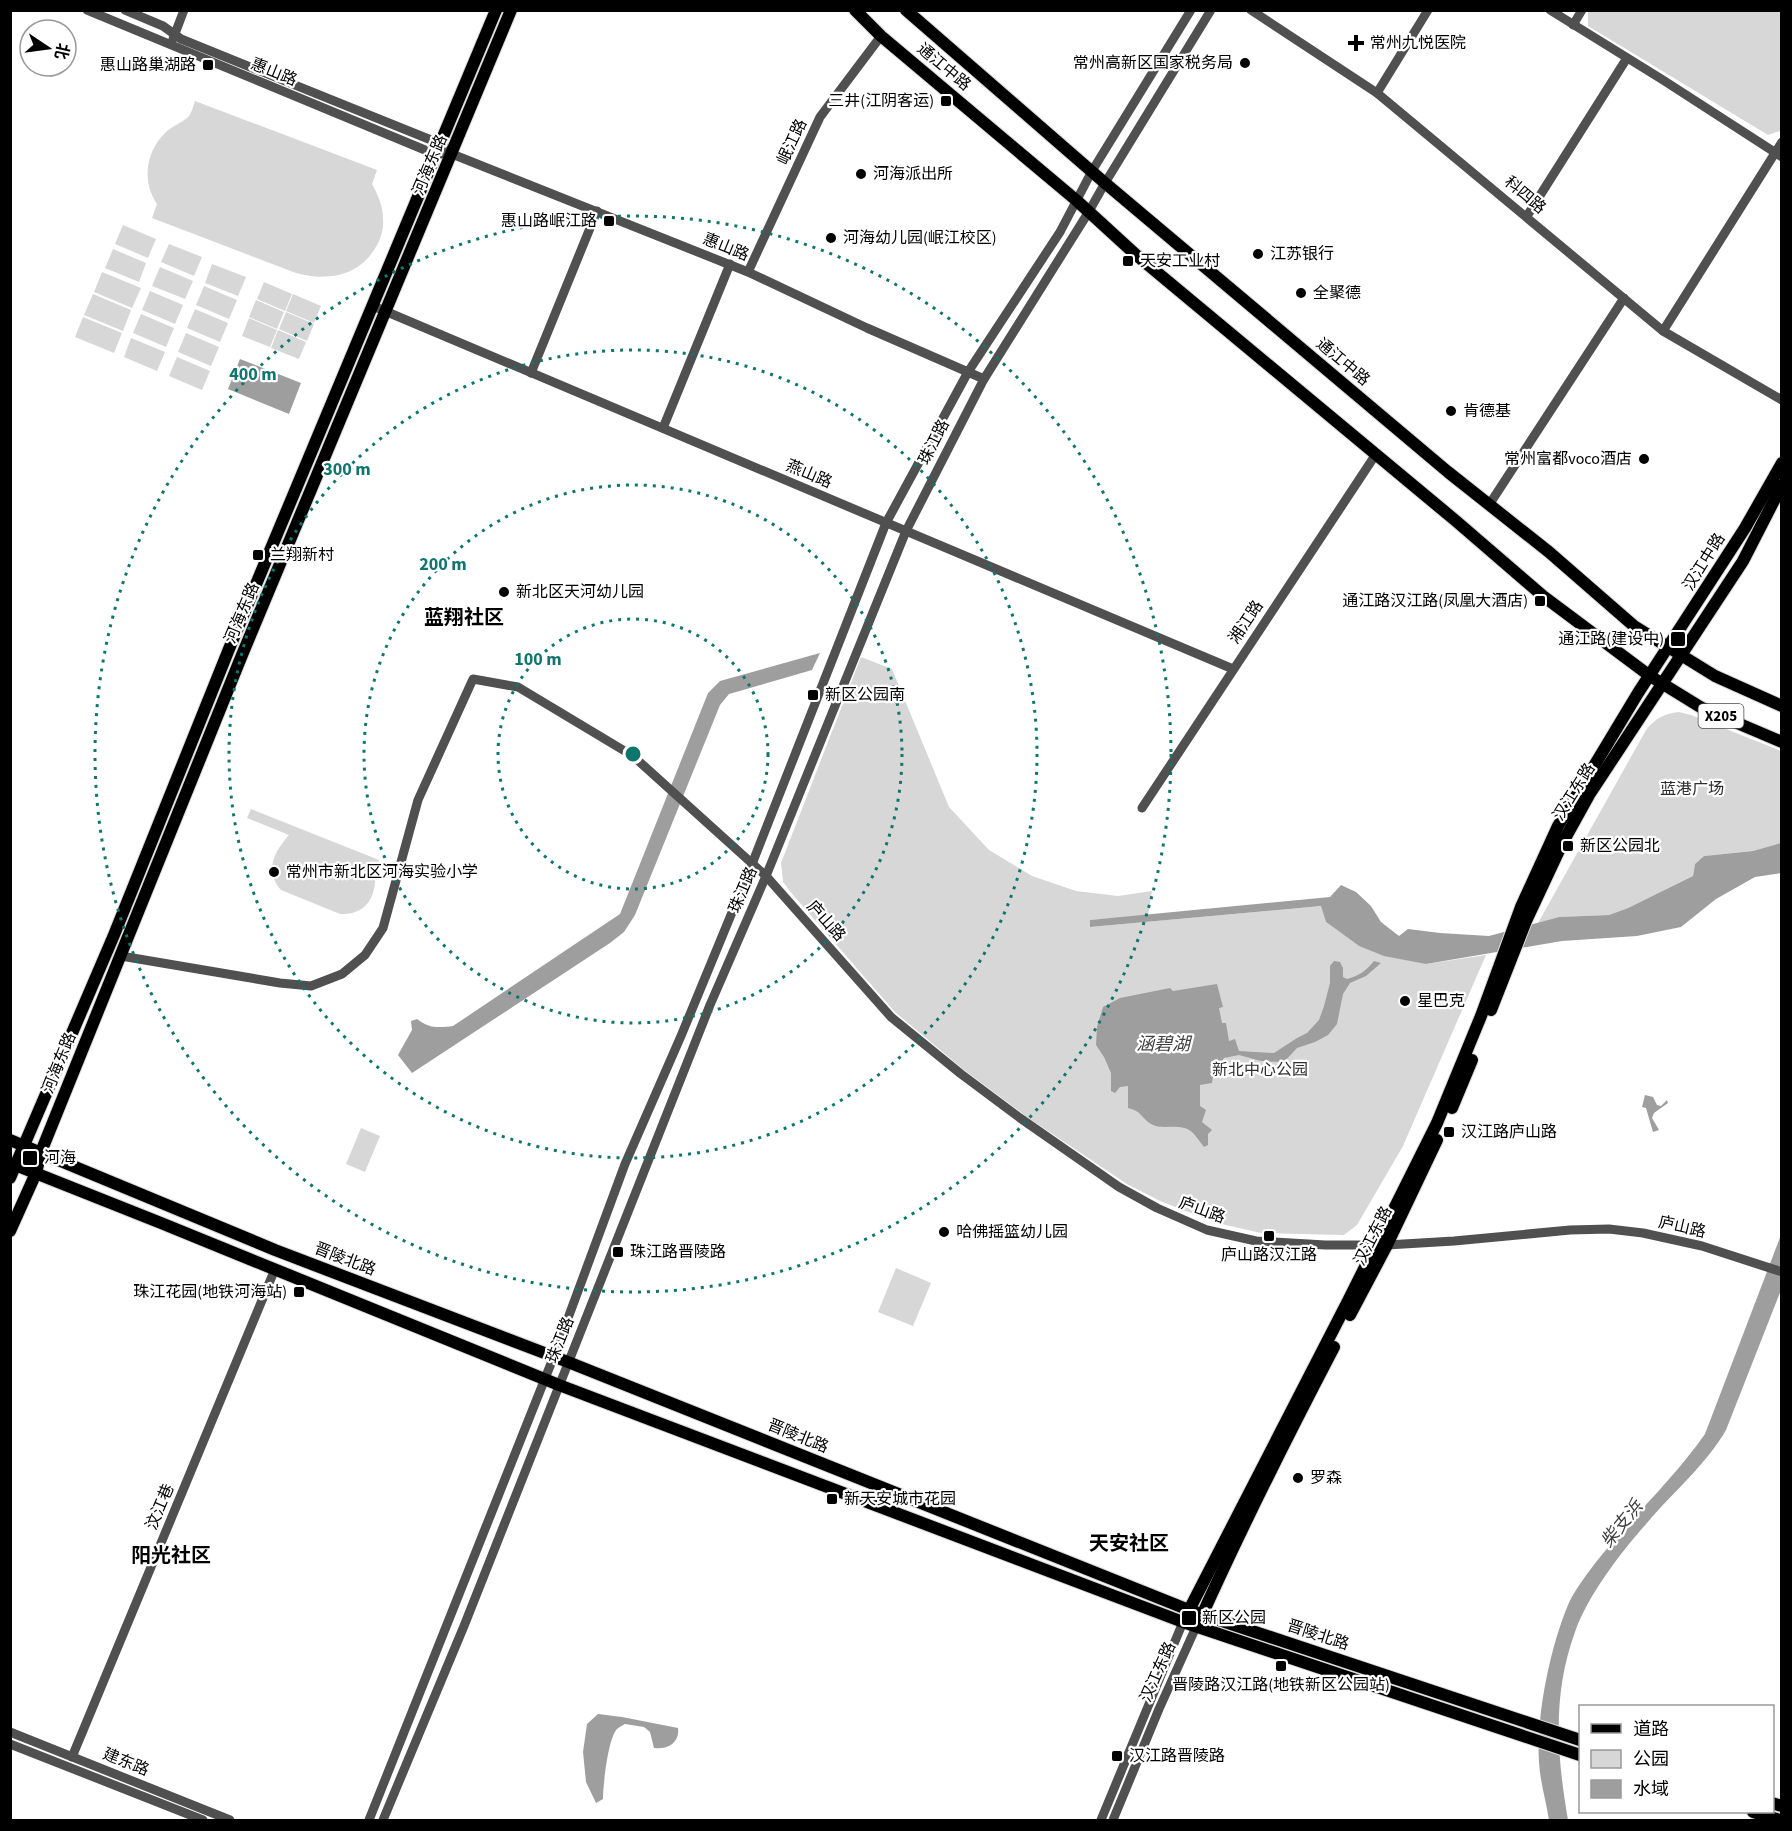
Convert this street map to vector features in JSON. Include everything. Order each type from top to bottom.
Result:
[{"type":"main road","name":"河海东路","points":[[10,1178],[13,1165],[24,1146],[114,935],[229,649],[496,10]]},
{"type":"main road","name":"河海东路","points":[[10,1231],[36,1173],[41,1152],[242,655],[511,10]]},
{"type":"main road","name":"通江中路","points":[[855,10],[881,36],[1076,200],[1088,213],[1543,596],[1663,684]]},
{"type":"main road","name":"通江中路","points":[[906,10],[1105,183],[1489,505],[1549,552],[1634,626],[1715,676],[1782,706]]},
{"type":"main road","name":"汉江中路","points":[[1650,676],[1745,528],[1782,463]]},
{"type":"main road","name":"汉江中路","points":[[1670,672],[1743,561],[1782,485]]},
{"type":"main road","name":"汉江东路","points":[[1520,923],[1589,795],[1670,672]]},
{"type":"main road","name":"汉江东路","points":[[1196,1627],[1381,1246],[1505,963],[1558,826],[1650,676]]},
{"type":"main road","name":"X205","points":[[1663,684],[1702,708],[1782,742]]},
{"type":"main road","name":"晋陵北路","points":[[10,1140],[275,1250],[554,1356],[1189,1610],[1579,1739]]},
{"type":"main road","name":"晋陵北路","points":[[13,1165],[559,1385],[1196,1627],[1579,1754]]},
{"type":"main road","name":"汉江东路","points":[[1183,1622],[1381,1246]]},
{"type":"main road","points":[[1756,1813],[1780,1821]]},
{"type":"street","name":"惠山路","points":[[87,10],[730,264],[984,379]]},
{"type":"street","name":"惠山路","points":[[125,10],[163,26],[181,39],[439,149]]},
{"type":"street","points":[[171,45],[184,10]]},
{"type":"street","name":"珠江路","points":[[369,1821],[554,1356],[625,1164],[752,864],[886,523],[968,372],[1060,232],[1092,171],[1191,10]]},
{"type":"street","name":"珠江路","points":[[383,1821],[460,1637],[710,1005],[766,876],[906,531],[984,379],[1211,10]]},
{"type":"street","name":"科四路","points":[[1251,10],[1377,93],[1663,331],[1782,400]]},
{"type":"street","points":[[1377,93],[1428,10]]},
{"type":"street","points":[[1550,10],[1778,155]]},
{"type":"street","points":[[1573,25],[1582,10]]},
{"type":"street","name":"岷江路","points":[[748,272],[820,117],[881,36]]},
{"type":"street","points":[[1527,216],[1627,58]]},
{"type":"street","points":[[1663,331],[1778,155],[1782,142]]},
{"type":"street","points":[[531,373],[597,211]]},
{"type":"street","points":[[663,428],[730,264]]},
{"type":"street","points":[[1489,505],[1624,298]]},
{"type":"street","name":"燕山路","points":[[373,306],[1233,669]]},
{"type":"street","name":"湘江路","points":[[1142,808],[1376,454]]},
{"type":"street","name":"庐山路","points":[[121,956],[280,983],[311,986],[342,974],[365,955],[383,928],[418,800],[473,678],[518,687],[633,756],[766,876],[891,1017],[969,1081],[1119,1187],[1156,1208],[1207,1230],[1256,1241],[1381,1246],[1570,1230],[1609,1229],[1643,1233],[1702,1246],[1782,1272]]},
{"type":"street","name":"汶江巷","points":[[72,1757],[275,1269]]},
{"type":"street","name":"汉江东路","points":[[1101,1821],[1183,1622]]},
{"type":"street","name":"汉江东路","points":[[1113,1821],[1196,1627]]},
{"type":"street","name":"建东路","points":[[10,1732],[230,1821]]},
{"type":"street","name":"建东路","points":[[10,1744],[203,1821]]},
{"type":"green space","points":[[1588,10],[1781,11],[1780,131],[1768,135],[1588,26]]},
{"type":"green space","points":[[195,101],[377,170],[372,184],[381,205],[383,227],[378,243],[367,259],[359,266],[340,275],[318,277],[296,273],[152,218],[157,204],[149,186],[150,156],[167,131],[188,117]]},
{"type":"green space","points":[[123,225],[156,239],[148,258],[115,244]]},
{"type":"green space","points":[[169,244],[202,257],[194,276],[161,262]]},
{"type":"green space","points":[[113,249],[146,263],[139,282],[105,268]]},
{"type":"green space","points":[[212,264],[246,277],[238,296],[205,283]]},
{"type":"green space","points":[[160,267],[193,281],[185,299],[152,286]]},
{"type":"green space","points":[[102,272],[141,288],[132,308],[94,292]]},
{"type":"green space","points":[[264,282],[292,294],[285,311],[257,299]]},
{"type":"green space","points":[[204,286],[237,300],[229,319],[196,305]]},
{"type":"green space","points":[[150,291],[183,305],[175,324],[142,310]]},
{"type":"green space","points":[[93,294],[131,310],[123,331],[84,315]]},
{"type":"green space","points":[[293,294],[321,306],[314,323],[286,311]]},
{"type":"green space","points":[[256,300],[284,312],[277,329],[249,317]]},
{"type":"green space","points":[[195,309],[228,323],[220,342],[187,328]]},
{"type":"green space","points":[[286,312],[314,324],[307,341],[279,329]]},
{"type":"green space","points":[[141,314],[174,328],[166,347],[133,333]]},
{"type":"green space","points":[[83,317],[122,333],[114,353],[75,337]]},
{"type":"green space","points":[[249,318],[277,330],[270,347],[242,336]]},
{"type":"green space","points":[[278,330],[306,342],[299,359],[271,348]]},
{"type":"green space","points":[[186,333],[219,347],[211,366],[178,352]]},
{"type":"green space","points":[[131,338],[165,352],[157,371],[124,357]]},
{"type":"green space","points":[[177,357],[210,371],[202,390],[169,376]]},
{"type":"green space","name":"新北中心公园","points":[[861,657],[892,669],[949,807],[989,850],[1032,876],[1076,891],[1118,896],[1152,891],[1148,916],[1090,920],[1090,927],[1322,906],[1326,922],[1359,946],[1426,964],[1486,955],[1403,1146],[1357,1225],[1344,1235],[1261,1233],[1217,1223],[1160,1201],[1127,1184],[1027,1117],[964,1070],[895,1012],[783,882],[781,863]]},
{"type":"green space","name":"蓝港广场","points":[[1679,712],[1781,751],[1781,843],[1753,851],[1704,856],[1695,864],[1693,876],[1609,915],[1559,917],[1538,923],[1646,730],[1660,717]]},
{"type":"green space","points":[[251,809],[379,860],[372,897],[364,907],[354,913],[340,914],[281,890],[273,876],[273,862],[279,848],[289,835],[247,818]]},
{"type":"green space","points":[[361,1128],[380,1136],[365,1172],[346,1164]]},
{"type":"green space","points":[[896,1268],[931,1283],[913,1326],[878,1312]]},
{"type":"water","points":[[240,359],[301,383],[289,414],[228,389]]},
{"type":"water","points":[[820,653],[812,670],[729,694],[720,705],[635,915],[624,932],[412,1073],[398,1055],[412,1030],[411,1021],[417,1019],[434,1027],[453,1026],[620,914],[708,693],[720,681]]},
{"type":"water","points":[[1781,843],[1781,873],[1755,877],[1716,899],[1681,927],[1637,936],[1562,941],[1426,964],[1384,956],[1359,946],[1326,922],[1321,906],[1090,927],[1090,920],[1330,897],[1341,885],[1356,892],[1371,906],[1381,922],[1399,936],[1408,929],[1489,936],[1559,917],[1609,915],[1693,876],[1695,864],[1704,856],[1753,851]]},
{"type":"water","name":"涵碧湖","points":[[1334,961],[1340,962],[1343,977],[1347,979],[1362,973],[1374,961],[1381,963],[1366,976],[1350,983],[1343,994],[1337,1024],[1328,1035],[1297,1048],[1284,1062],[1261,1061],[1239,1055],[1224,1058],[1213,1076],[1212,1083],[1200,1085],[1200,1106],[1206,1110],[1202,1122],[1212,1130],[1208,1134],[1208,1145],[1204,1147],[1187,1129],[1156,1126],[1136,1111],[1128,1108],[1128,1086],[1120,1087],[1115,1093],[1111,1091],[1111,1073],[1096,1045],[1097,1027],[1103,1007],[1120,998],[1170,988],[1173,991],[1217,984],[1223,1007],[1219,1008],[1222,1023],[1226,1023],[1229,1041],[1235,1039],[1239,1051],[1274,1053],[1307,1033],[1319,1020],[1330,983],[1330,966]]},
{"type":"water","points":[[1645,1095],[1653,1097],[1657,1105],[1661,1106],[1667,1100],[1668,1103],[1654,1113],[1652,1118],[1659,1130],[1653,1132],[1646,1108],[1642,1107]]},
{"type":"water","points":[[1781,1235],[1781,1290],[1726,1430],[1699,1467],[1657,1511],[1616,1560],[1588,1603],[1575,1632],[1563,1679],[1559,1726],[1561,1772],[1568,1820],[1549,1820],[1540,1769],[1540,1724],[1550,1661],[1561,1622],[1572,1597],[1587,1574],[1705,1434]]},
{"type":"water","points":[[598,1714],[678,1728],[678,1733],[675,1741],[668,1747],[654,1748],[650,1732],[644,1727],[625,1724],[618,1728],[611,1742],[603,1799],[596,1803],[586,1782],[583,1752],[587,1724]]},
{"type":"place","name":"常州九悦医院","points":[[1356,43]]},
{"type":"place","name":"常州高新区国家税务局","points":[[1245,63]]},
{"type":"place","name":"惠山路巢湖路","points":[[208,65]]},
{"type":"place","name":"三井(江阴客运)","points":[[946,101]]},
{"type":"place","name":"河海派出所","points":[[861,174]]},
{"type":"place","name":"惠山路岷江路","points":[[609,221]]},
{"type":"place","name":"河海幼儿园(岷江校区)","points":[[831,238]]},
{"type":"place","name":"江苏银行","points":[[1258,254]]},
{"type":"place","name":"天安工业村","points":[[1128,261]]},
{"type":"place","name":"全聚德","points":[[1301,293]]},
{"type":"place","name":"肯德基","points":[[1451,411]]},
{"type":"place","name":"常州富都voco酒店","points":[[1644,459]]},
{"type":"place","name":"兰翔新村","points":[[258,555]]},
{"type":"place","name":"新北区天河幼儿园","points":[[504,592]]},
{"type":"place","name":"通江路汉江路(凤凰大酒店)","points":[[1540,601]]},
{"type":"place","name":"通江路(建设中)","points":[[1678,639]]},
{"type":"place","name":"新区公园南","points":[[813,695]]},
{"type":"place","name":"新区公园北","points":[[1568,846]]},
{"type":"place","name":"常州市新北区河海实验小学","points":[[274,872]]},
{"type":"place","name":"星巴克","points":[[1405,1001]]},
{"type":"place","name":"汉江路庐山路","points":[[1449,1132]]},
{"type":"place","name":"河海","points":[[30,1158]]},
{"type":"place","name":"哈佛摇篮幼儿园","points":[[944,1232]]},
{"type":"place","name":"庐山路汉江路","points":[[1269,1236]]},
{"type":"place","name":"珠江路晋陵路","points":[[618,1252]]},
{"type":"place","name":"珠江花园(地铁河海站)","points":[[299,1292]]},
{"type":"place","name":"罗森","points":[[1298,1478]]},
{"type":"place","name":"新天安城市花园","points":[[832,1499]]},
{"type":"place","name":"新区公园","points":[[1189,1618]]},
{"type":"place","name":"晋陵路汉江路(地铁新区公园站)","points":[[1281,1666]]},
{"type":"place","name":"汉江路晋陵路","points":[[1117,1756]]},
{"type":"district","name":"蓝翔社区","points":[[464,618]]},
{"type":"district","name":"天安社区","points":[[1129,1544]]},
{"type":"district","name":"阳光社区","points":[[171,1556]]},
{"type":"water label","name":"柴支浜","points":[[1622,1524]]}]
